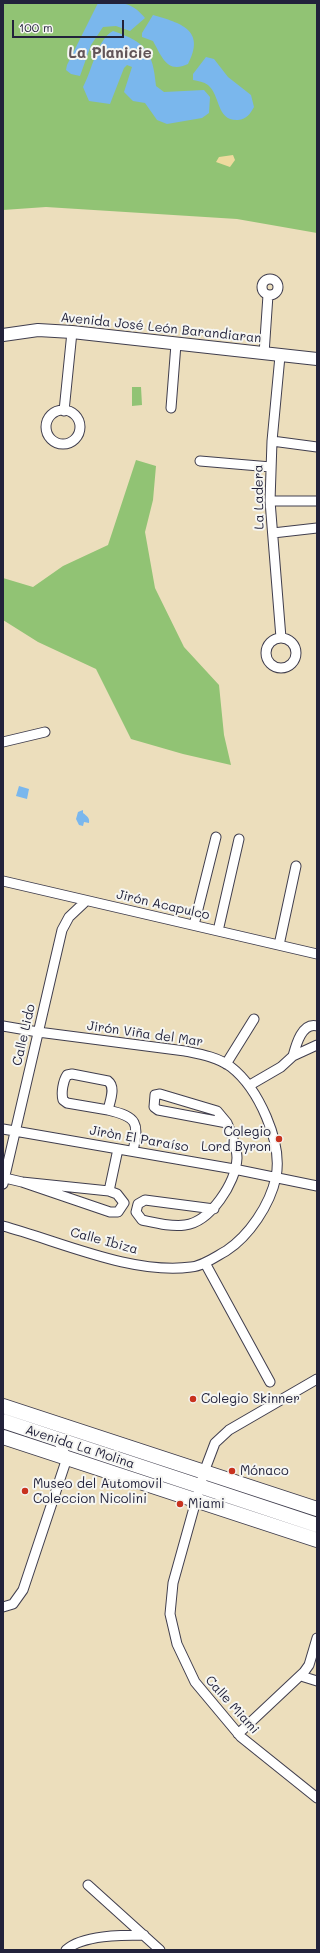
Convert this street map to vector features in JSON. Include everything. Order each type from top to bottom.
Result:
[{"type":"main road","name":"Avenida La Molina","points":[[3,1406],[317,1509]]},
{"type":"main road","name":"Avenida La Molina","points":[[3,1421],[317,1525]]},
{"type":"main road","name":"Avenida La Molina","points":[[3,1437],[317,1540]]},
{"type":"street","points":[[264,354],[268,295]]},
{"type":"street","name":"Avenida José León Barandiaran","points":[[3,335],[38,330],[72,332],[317,360]]},
{"type":"street","points":[[64,411],[72,332]]},
{"type":"street","points":[[171,408],[176,344]]},
{"type":"street","name":"La Ladera","points":[[280,356],[272,441],[270,501],[281,638]]},
{"type":"street","points":[[272,441],[317,447]]},
{"type":"street","points":[[200,461],[271,467]]},
{"type":"street","points":[[270,501],[317,501]]},
{"type":"street","points":[[273,533],[317,528]]},
{"type":"street","points":[[3,742],[44,732]]},
{"type":"street","points":[[194,925],[216,837]]},
{"type":"street","points":[[218,931],[239,839]]},
{"type":"street","points":[[279,945],[296,866]]},
{"type":"street","name":"Jirón Acapulco","points":[[3,881],[317,954]]},
{"type":"street","name":"Calle Lido","points":[[4,1181],[64,925],[68,917],[86,901]]},
{"type":"street","points":[[226,1064],[254,1019]]},
{"type":"street","points":[[293,1056],[304,1029],[310,1025],[317,1026]]},
{"type":"street","name":"Jirón Viña del Mar","points":[[3,1026],[185,1051],[206,1056],[226,1064],[250,1085],[266,1118],[276,1151],[276,1177]]},
{"type":"street","points":[[250,1085],[280,1067],[293,1056],[317,1045]]},
{"type":"street","points":[[108,1110],[112,1088],[111,1083],[80,1075],[67,1075],[62,1096],[63,1100],[67,1103],[122,1113],[134,1122],[137,1131],[133,1151]]},
{"type":"street","points":[[214,1209],[144,1200],[138,1204],[136,1212],[142,1220],[177,1226],[195,1222],[214,1209],[221,1199],[234,1169],[237,1158],[227,1123],[217,1111],[160,1094],[155,1095],[154,1107],[158,1110],[227,1123]]},
{"type":"street","name":"Jiròn El Paraíso","points":[[3,1129],[234,1169],[317,1186]]},
{"type":"street","points":[[109,1192],[118,1149]]},
{"type":"street","name":"Calle Ibiza","points":[[3,1226],[117,1261],[170,1269],[193,1267],[205,1263],[234,1246],[248,1232],[266,1203],[276,1177]]},
{"type":"street","points":[[4,1181],[22,1182],[109,1192],[122,1198],[124,1203],[118,1212],[110,1212],[22,1182]]},
{"type":"street","points":[[205,1263],[270,1382]]},
{"type":"street","name":"Calle Miami","points":[[317,1379],[224,1433],[212,1449],[204,1472],[173,1584],[170,1614],[177,1644],[195,1682],[238,1734],[317,1798]]},
{"type":"street","points":[[3,1607],[12,1604],[23,1590],[67,1458],[58,1439]]},
{"type":"street","points":[[238,1734],[301,1676],[309,1665],[317,1638]]},
{"type":"street","points":[[301,1676],[317,1681]]},
{"type":"street","points":[[88,1885],[160,1950]]},
{"type":"street","points":[[66,1950],[71,1946],[91,1940],[117,1936],[144,1935]]},
{"type":"green space","points":[[3,3],[317,3],[317,233],[237,219],[46,207],[3,210]]},
{"type":"green space","points":[[132,387],[141,387],[142,405],[132,406]]},
{"type":"green space","points":[[136,460],[156,466],[153,500],[145,532],[155,588],[184,647],[219,685],[224,735],[231,765],[183,754],[131,739],[96,669],[38,642],[3,620],[3,578],[33,587],[63,566],[108,545]]},
{"type":"sand","points":[[233,155],[235,160],[230,167],[216,162],[219,157]]},
{"type":"water","points":[[98,3],[119,3],[129,5],[140,12],[145,18],[130,31],[116,26],[103,27],[91,45],[80,76],[71,74],[66,70],[67,65]]},
{"type":"water","points":[[153,15],[173,21],[188,30],[194,43],[193,52],[188,64],[181,67],[170,65],[162,58],[153,41],[142,37],[142,33]]},
{"type":"water","points":[[113,31],[133,39],[146,50],[153,65],[156,86],[164,92],[204,90],[210,97],[209,113],[202,118],[167,124],[157,120],[145,103],[133,101],[124,92],[132,67],[127,65],[124,68],[110,104],[89,101],[83,87],[99,48],[107,35]]},
{"type":"water","points":[[206,57],[214,59],[228,77],[251,95],[254,107],[250,114],[246,117],[238,120],[231,119],[226,116],[222,112],[215,95],[208,85],[203,82],[193,80],[193,74]]},
{"type":"water","points":[[19,786],[29,789],[27,799],[16,796]]},
{"type":"water","points":[[83,810],[83,813],[88,817],[89,823],[84,822],[83,826],[79,825],[76,819],[78,812]]},
{"type":"place","name":"Colegio Lord Byron","points":[[279,1139]]},
{"type":"place","name":"Colegio Skinner","points":[[193,1399]]},
{"type":"place","name":"Mónaco","points":[[232,1471]]},
{"type":"place","name":"Museo del Automovil Coleccion Nicolini","points":[[25,1491]]},
{"type":"place","name":"Miami","points":[[180,1504]]},
{"type":"district","name":"La Planicie","points":[[110,53]]}]
